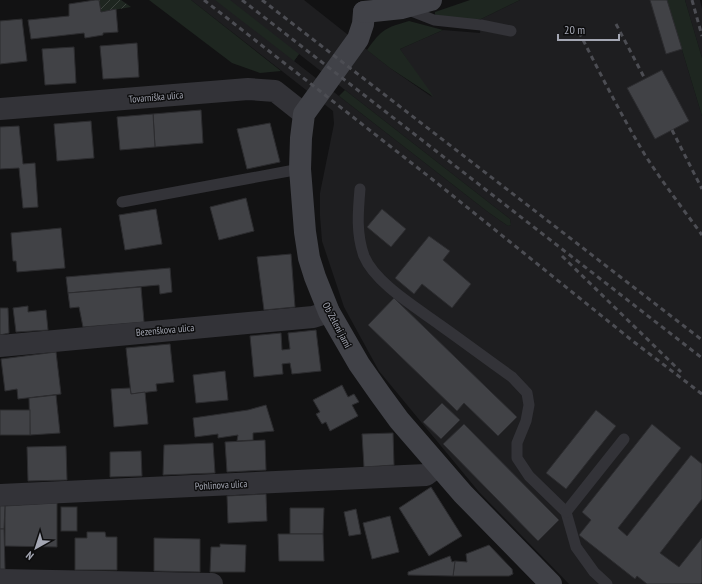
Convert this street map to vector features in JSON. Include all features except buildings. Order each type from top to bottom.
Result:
[{"type":"street","points":[[359,6],[402,8],[431,0]]},
{"type":"street","name":"Ob Zeleni jami","points":[[359,6],[363,24],[358,39],[304,114],[301,138],[300,169],[306,232],[315,277],[329,312],[359,364],[432,470],[463,494],[547,583]]},
{"type":"street","name":"Tovarniška ulica","points":[[0,109],[248,89],[275,91],[304,114]]},
{"type":"street","name":"Bezenškova ulica","points":[[0,346],[313,316],[329,312]]},
{"type":"street","name":"Pohlinova ulica","points":[[0,495],[432,470]]},
{"type":"street","points":[[0,580],[212,584]]},
{"type":"lane","points":[[402,8],[434,20],[481,25],[511,31]]},
{"type":"lane","points":[[122,202],[300,169]]},
{"type":"lane","points":[[360,189],[358,235],[364,257],[376,275],[401,297],[512,377],[527,393],[528,405],[526,421],[517,443],[517,458],[529,476],[566,512],[576,547],[594,572],[607,584]]},
{"type":"lane","points":[[566,512],[624,439]]},
{"type":"shaded area","points":[[99,0],[121,0],[131,7],[101,12]]},
{"type":"shaded area","points":[[149,0],[191,0],[281,71],[260,73],[232,63]]},
{"type":"shaded area","points":[[191,0],[304,0],[390,68],[432,97],[400,49],[443,30],[480,33],[481,19],[520,0],[667,0],[702,116],[702,584],[569,584],[479,492],[379,371],[344,307],[322,241],[320,193],[334,124],[333,111]],"holes":[[[299,54],[510,219],[511,225],[508,226],[488,212],[294,61]]]},
{"type":"shaded area","points":[[215,0],[230,0],[299,54],[294,61]]},
{"type":"shaded area","points":[[470,0],[520,0],[481,19],[461,19],[435,15],[435,12]]},
{"type":"shaded area","points":[[667,0],[685,0],[702,58],[702,116]]},
{"type":"shaded area","points":[[685,0],[700,0],[702,9],[702,58]]},
{"type":"shaded area","points":[[409,21],[443,30],[400,49],[434,97],[390,68],[367,50],[385,30]]},
{"type":"shaded area","points":[[345,90],[510,219],[511,225],[508,226],[488,212],[339,96]]},
{"type":"railway","points":[[204,0],[437,183],[634,342],[702,394]]},
{"type":"railway","points":[[242,0],[702,358]]},
{"type":"railway","points":[[262,0],[702,340]]},
{"type":"railway","points":[[692,0],[702,36]]},
{"type":"railway","points":[[616,24],[645,79]]},
{"type":"railway","points":[[579,32],[645,155],[702,235]]},
{"type":"railway","points":[[672,130],[702,189]]},
{"type":"railway","points":[[562,256],[681,372]]}]
